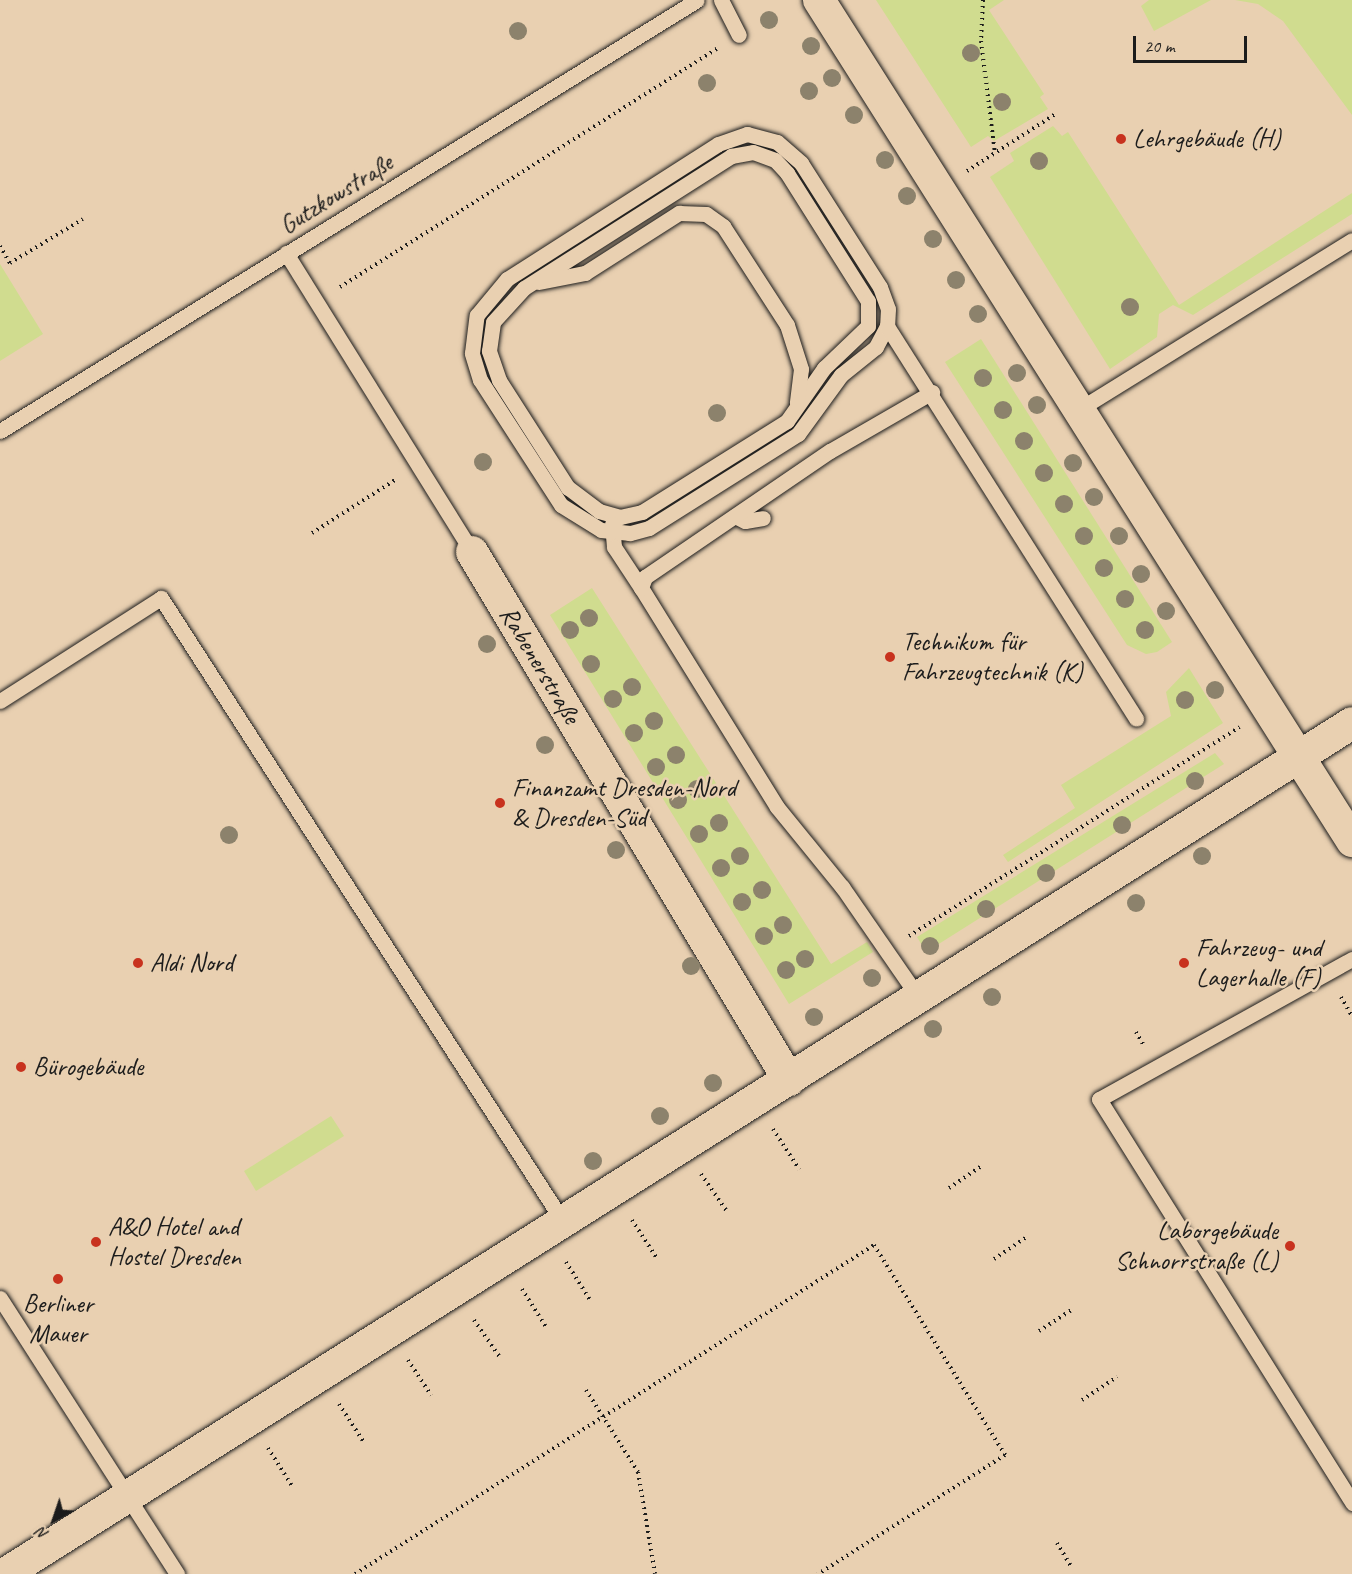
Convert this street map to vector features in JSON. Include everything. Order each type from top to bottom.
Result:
[{"type":"street","points":[[819,0],[1352,841]]},
{"type":"street","name":"Rabenerstraße","points":[[472,552],[789,1080]]},
{"type":"street","points":[[5,1574],[321,1377],[1352,723]]},
{"type":"lane","name":"Gutzkowstraße","points":[[0,431],[698,0]]},
{"type":"lane","points":[[721,0],[739,35]]},
{"type":"lane","points":[[755,135],[784,146],[801,163],[880,287],[888,309],[887,326],[876,347],[841,375],[798,434],[657,524],[640,532],[610,533],[583,523],[561,505],[476,372],[471,343],[477,315],[507,279],[723,141],[755,135]]},
{"type":"lane","points":[[764,155],[787,173],[871,311],[862,336],[824,368],[794,414],[649,508],[613,516],[585,504],[568,488],[492,365],[488,344],[493,322],[524,288],[731,156],[764,155]]},
{"type":"lane","points":[[524,288],[585,273],[679,213],[706,214],[728,232],[794,338],[801,369],[794,414]]},
{"type":"lane","points":[[1078,410],[1352,240]]},
{"type":"lane","name":"Rabenerstraße","points":[[286,254],[472,552]]},
{"type":"lane","points":[[887,326],[932,392],[1136,719]]},
{"type":"lane","points":[[641,588],[645,577],[830,451],[932,392]]},
{"type":"lane","points":[[613,516],[610,533],[641,588],[777,807],[919,998]]},
{"type":"lane","points":[[735,516],[745,521],[764,518]]},
{"type":"lane","points":[[0,701],[161,598],[556,1228]]},
{"type":"lane","points":[[1352,959],[1099,1099],[1352,1503]]},
{"type":"lane","points":[[0,1298],[130,1497],[177,1574]]},
{"type":"path","points":[[983,0],[981,41],[995,153]]},
{"type":"path","points":[[316,302],[739,35]]},
{"type":"path","points":[[939,190],[1057,113]]},
{"type":"path","points":[[0,246],[10,263],[83,219]]},
{"type":"path","points":[[312,533],[419,465]]},
{"type":"path","points":[[885,951],[1269,709]]},
{"type":"path","points":[[1346,1006],[1352,1016]]},
{"type":"path","points":[[755,1101],[799,1168]]},
{"type":"path","points":[[683,1147],[728,1213]]},
{"type":"path","points":[[949,1188],[983,1165]]},
{"type":"path","points":[[613,1192],[656,1257]]},
{"type":"path","points":[[556,1228],[590,1299]]},
{"type":"path","points":[[994,1259],[1026,1237]]},
{"type":"path","points":[[356,1574],[874,1245],[1005,1455],[818,1574]]},
{"type":"path","points":[[504,1260],[546,1327]]},
{"type":"path","points":[[454,1292],[499,1356]]},
{"type":"path","points":[[1038,1331],[1073,1309]]},
{"type":"path","points":[[390,1333],[431,1395]]},
{"type":"path","points":[[321,1377],[363,1441]]},
{"type":"path","points":[[1082,1400],[1117,1377]]},
{"type":"path","points":[[586,1390],[638,1472],[656,1574]]},
{"type":"path","points":[[251,1421],[292,1485]]},
{"type":"path","points":[[1057,1543],[1071,1566]]},
{"type":"green space","points":[[876,0],[1004,0],[989,10],[1044,94],[1040,97],[1048,109],[994,141],[988,136],[971,147]]},
{"type":"green space","points":[[1149,0],[1211,0],[1154,31],[1141,6]]},
{"type":"green space","points":[[1235,0],[1352,0],[1352,115],[1283,21],[1258,4]]},
{"type":"green space","points":[[1053,126],[1062,136],[1068,132],[1179,305],[1352,193],[1352,214],[1193,315],[1173,305],[1159,314],[1157,337],[1110,369],[990,177],[1014,161],[1010,153]]},
{"type":"green space","points":[[0,264],[43,334],[0,361]]},
{"type":"green space","points":[[981,339],[1172,642],[1157,652],[1146,654],[1127,645],[945,362]]},
{"type":"green space","points":[[592,588],[831,964],[867,942],[873,952],[789,1004],[550,615]]},
{"type":"green space","points":[[1189,668],[1223,723],[1008,862],[1003,855],[1075,808],[1061,785],[1171,716],[1166,692]]},
{"type":"green space","points":[[1215,753],[1224,764],[926,952],[917,937]]},
{"type":"green space","points":[[331,1116],[344,1136],[256,1191],[244,1171]]},
{"type":"place","name":"Lehrgebäude (H)","points":[[1121,139]]},
{"type":"place","name":"Technikum für Fahrzeugtechnik (K)","points":[[890,657]]},
{"type":"place","name":"Finanzamt Dresden-Nord & Dresden-Süd","points":[[500,803]]},
{"type":"place","name":"Aldi Nord","points":[[138,963]]},
{"type":"place","name":"Fahrzeug- und Lagerhalle (F)","points":[[1184,963]]},
{"type":"place","name":"Bürogebäude","points":[[21,1067]]},
{"type":"place","name":"A&O Hotel and Hostel Dresden","points":[[96,1242]]},
{"type":"place","name":"Laborgebäude Schnorrstraße (L)","points":[[1290,1246]]},
{"type":"place","name":"Berliner Mauer","points":[[58,1279]]}]
